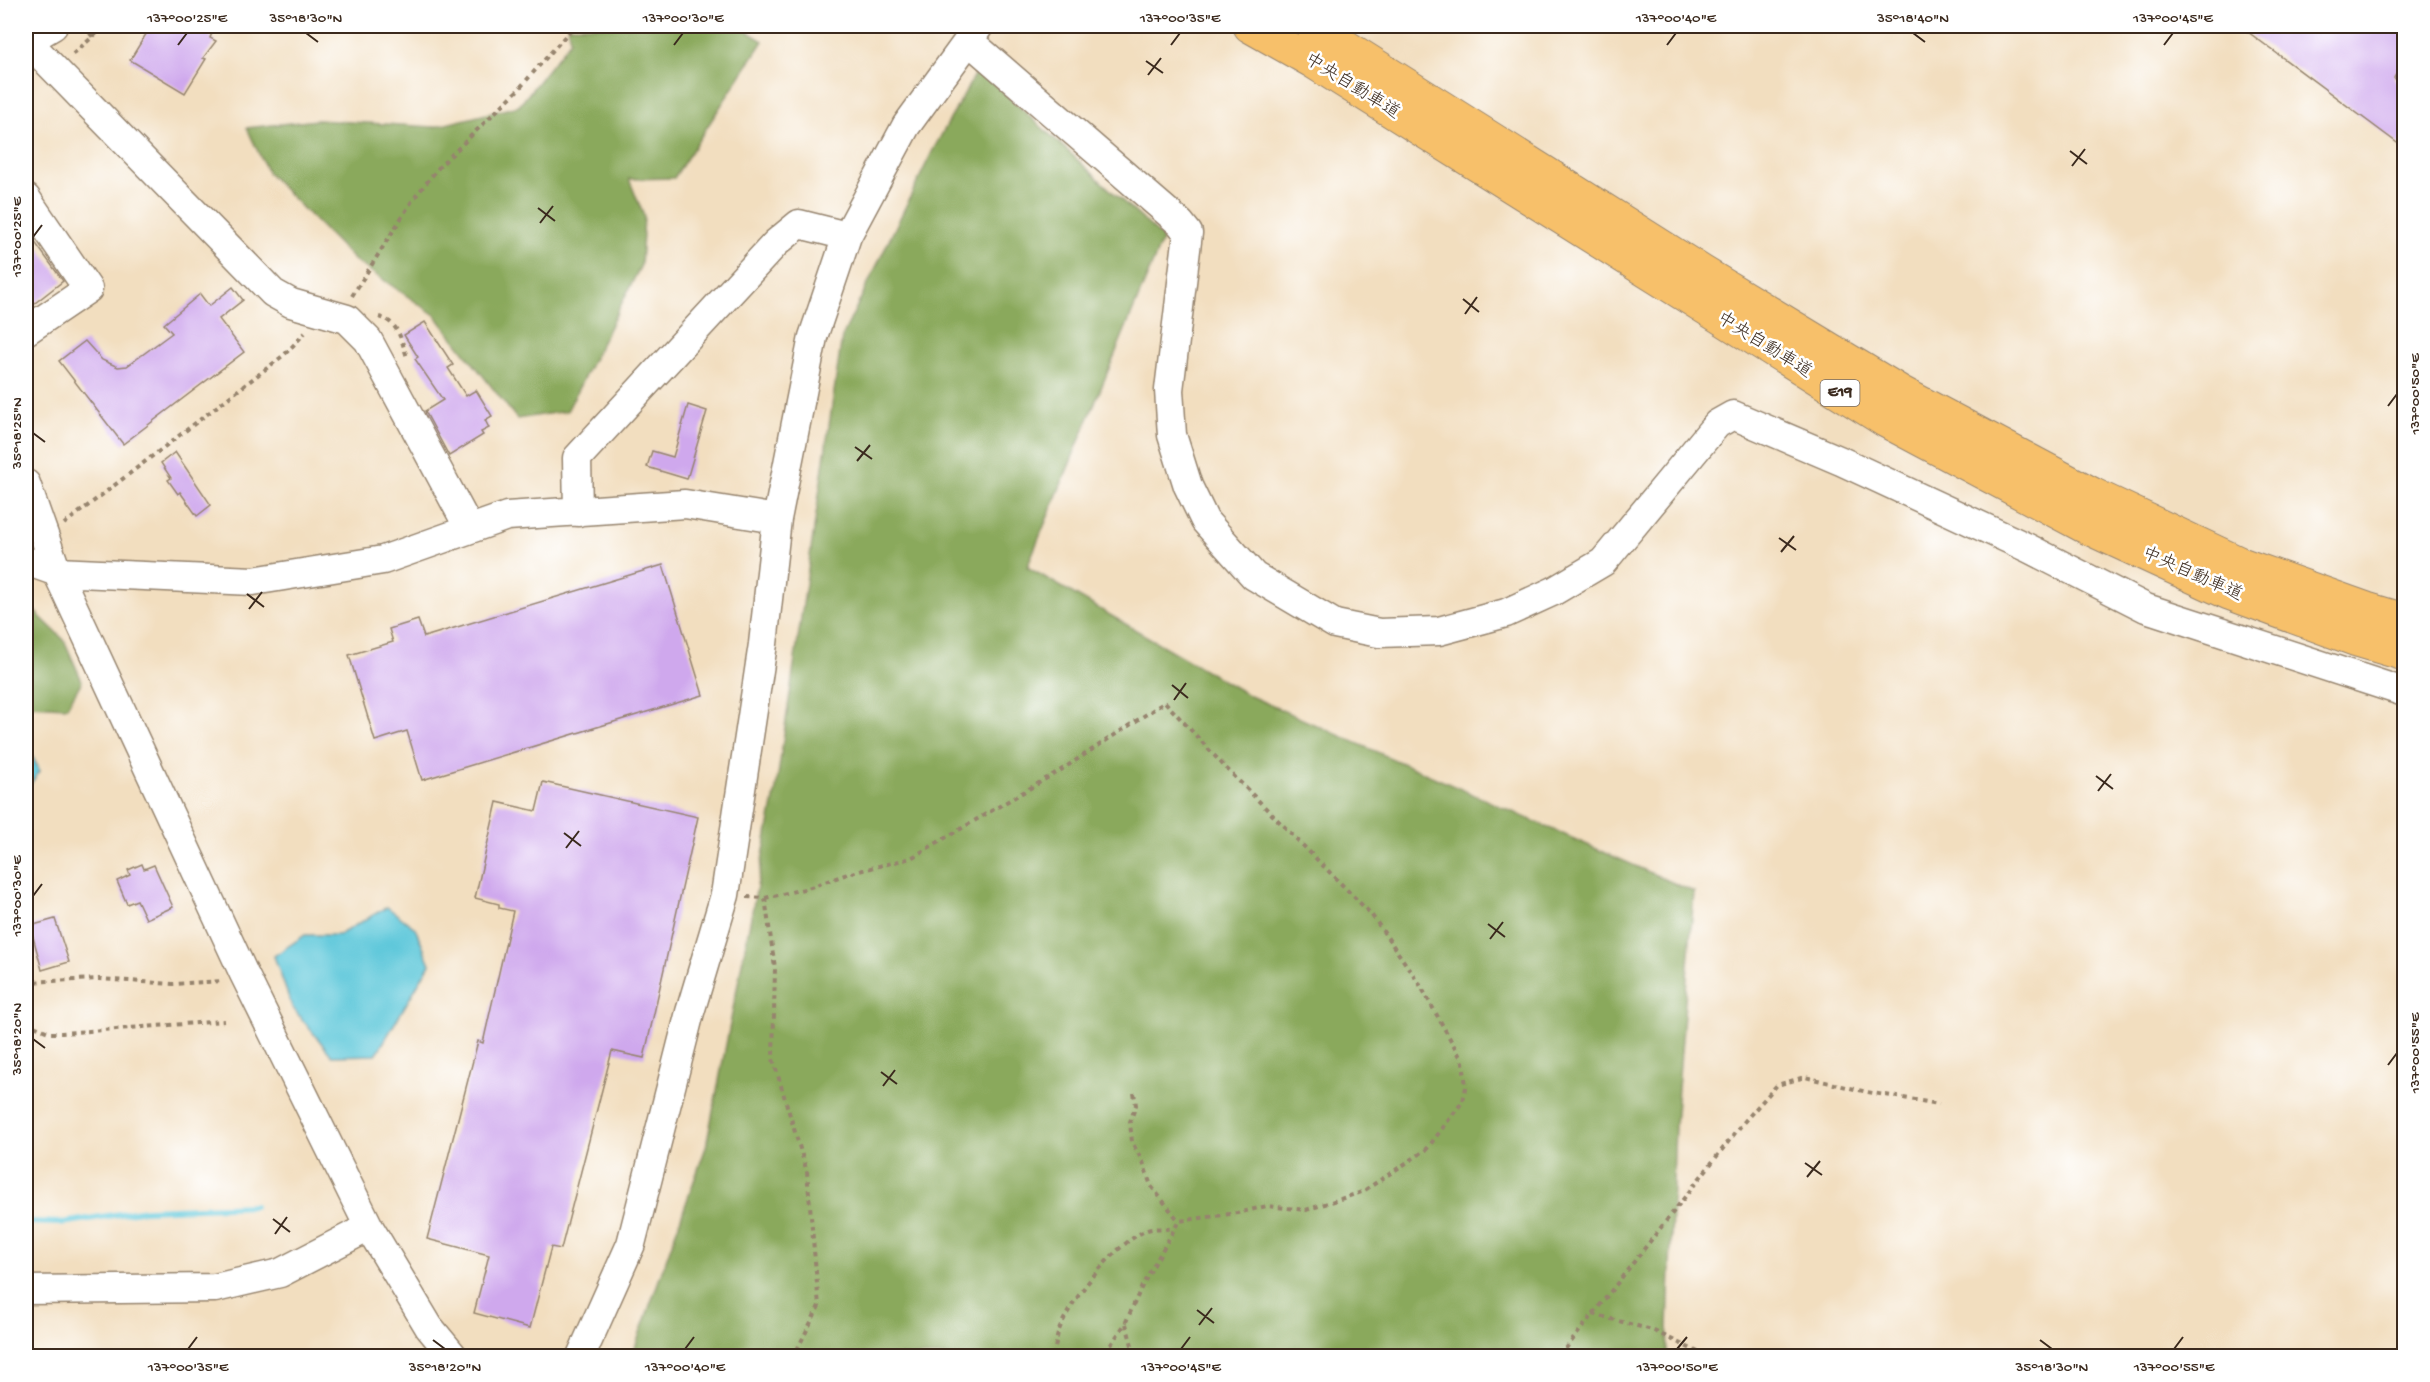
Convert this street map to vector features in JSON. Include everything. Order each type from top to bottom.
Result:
[{"type":"highway","name":"中央自動車道","points":[[1250,26],[1312,61],[1886,422],[2082,525],[2229,593],[2357,640],[2404,654]]},
{"type":"highway","name":"中央自動車道","points":[[1312,26],[1702,272],[1902,393],[2094,495],[2241,564],[2404,621]]},
{"type":"street","points":[[53,26],[26,41],[273,293],[291,303],[347,319],[368,340],[469,528]]},
{"type":"street","points":[[581,1356],[631,1244],[690,1012],[725,895],[763,644],[777,519],[813,337],[847,236],[906,126],[974,33],[1180,223],[1188,233],[1169,390],[1172,435],[1188,486],[1205,521],[1254,576],[1335,624],[1379,633],[1439,631],[1506,614],[1554,591],[1603,562],[1717,424],[1734,415],[1841,461],[2028,548],[2146,608],[2404,692]]},
{"type":"street","points":[[26,198],[88,289],[26,331]]},
{"type":"street","points":[[578,512],[577,458],[776,243],[800,224],[847,236]]},
{"type":"street","points":[[26,484],[57,572],[244,974],[369,1227],[429,1327],[453,1356]]},
{"type":"street","points":[[26,561],[57,572],[253,581],[383,560],[507,516],[685,504],[777,519]]},
{"type":"street","points":[[26,1290],[215,1288],[280,1273],[369,1227]]},
{"type":"path","points":[[84,26],[93,37]]},
{"type":"path","points":[[55,70],[93,37],[117,26]]},
{"type":"path","points":[[45,539],[189,426],[285,355],[331,315],[439,167],[518,90],[574,26]]},
{"type":"path","points":[[725,895],[765,898],[911,858],[1061,770],[1165,702],[1224,766],[1371,914],[1419,982],[1463,1062],[1466,1086],[1463,1101],[1426,1150],[1362,1192],[1306,1210],[1266,1206],[1237,1213],[1179,1221]]},
{"type":"path","points":[[765,898],[775,968],[773,1059],[807,1172],[819,1306],[794,1356]]},
{"type":"path","points":[[26,982],[99,979],[174,984],[221,981],[244,974]]},
{"type":"path","points":[[26,1023],[51,1032],[62,1033],[224,1022]]},
{"type":"path","points":[[1560,1356],[1743,1123],[1777,1085],[1805,1077],[1867,1092],[1939,1104]]},
{"type":"path","points":[[1134,1093],[1136,1105],[1130,1122],[1132,1142],[1143,1162],[1151,1186],[1179,1221]]},
{"type":"path","points":[[1103,1356],[1125,1324],[1143,1284],[1179,1221]]},
{"type":"path","points":[[1054,1356],[1058,1333],[1072,1306],[1113,1255],[1146,1230],[1174,1229]]},
{"type":"path","points":[[1593,1314],[1652,1330],[1706,1356]]},
{"type":"path","points":[[1125,1324],[1135,1356]]},
{"type":"green space","points":[[568,26],[738,26],[763,41],[674,178],[629,179],[644,216],[641,265],[567,411],[517,419],[435,315],[354,260],[268,173],[247,128],[317,120],[434,127],[519,106],[570,41]]},
{"type":"green space","points":[[978,69],[1163,238],[1027,567],[1248,695],[1694,892],[1675,1125],[1667,1356],[632,1356],[706,1147],[776,789],[842,337],[933,150]]},
{"type":"green space","points":[[26,603],[64,640],[82,681],[67,707],[26,705]]},
{"type":"water","points":[[26,745],[40,771],[26,790]]},
{"type":"water","points":[[387,907],[415,928],[430,964],[376,1055],[332,1056],[292,1007],[274,956],[305,935],[339,935]]},
{"type":"building","points":[[151,26],[201,26],[212,33],[210,38],[216,41],[203,58],[206,59],[185,93],[130,60]]},
{"type":"building","points":[[2240,26],[2404,26],[2404,58],[2394,78],[2404,86],[2404,148]]},
{"type":"building","points":[[26,230],[63,281],[26,310]]},
{"type":"building","points":[[233,287],[243,300],[219,319],[244,352],[123,444],[59,361],[85,341],[102,360],[118,367],[127,366],[172,333],[164,324],[200,294],[209,306]]},
{"type":"building","points":[[425,322],[453,365],[448,368],[466,396],[476,390],[492,416],[485,420],[489,428],[481,432],[483,435],[449,456],[425,411],[443,400],[415,359],[418,357],[404,335]]},
{"type":"building","points":[[688,405],[707,411],[687,479],[647,467],[652,451],[673,457]]},
{"type":"building","points":[[175,452],[211,505],[197,516],[180,492],[178,494],[168,480],[171,478],[161,463]]},
{"type":"building","points":[[663,565],[703,695],[422,780],[407,731],[375,741],[349,655],[393,642],[389,629],[418,620],[424,637]]},
{"type":"building","points":[[543,782],[698,817],[644,1058],[612,1051],[561,1249],[551,1247],[530,1328],[474,1313],[489,1255],[427,1239],[478,1041],[483,1043],[513,911],[499,908],[499,904],[475,898],[497,802],[536,811]]},
{"type":"building","points":[[142,864],[144,869],[154,865],[173,907],[146,919],[137,900],[127,904],[117,881],[130,875],[128,870]]},
{"type":"building","points":[[55,919],[69,962],[42,970],[30,926]]},
{"type":"waterway","points":[[26,1222],[62,1223],[146,1210],[254,1206]]}]
